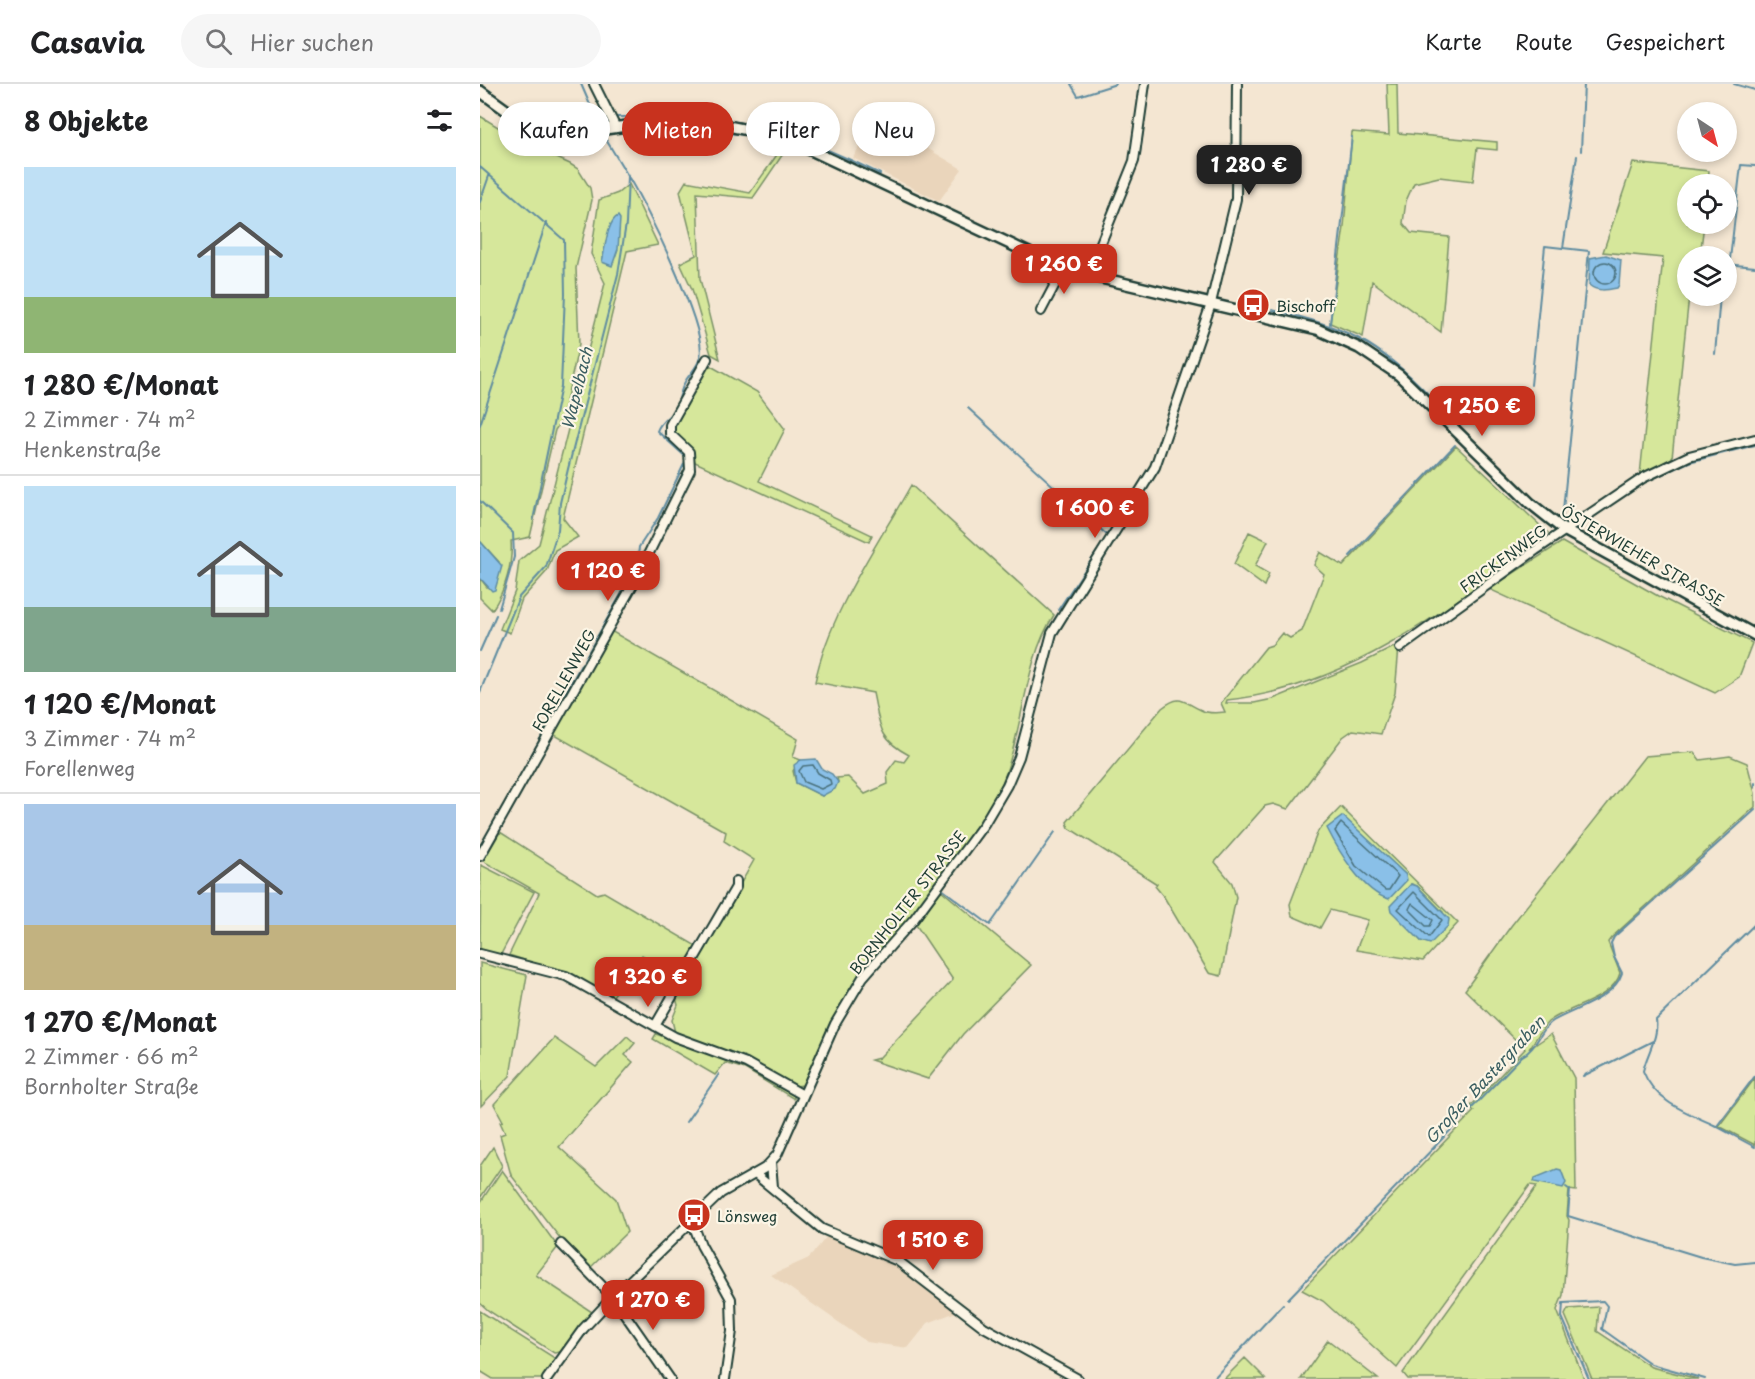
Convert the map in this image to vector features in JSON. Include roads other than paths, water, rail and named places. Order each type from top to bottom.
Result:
[{"type":"street","points":[[594,84],[613,128]]},
{"type":"street","points":[[1088,275],[1134,161],[1145,84]]},
{"type":"street","name":"BORNHOLTER STRASSE","points":[[547,1379],[583,1329],[613,1297],[721,1192],[755,1174],[777,1155],[835,1024],[863,977],[914,919],[984,824],[1007,785],[1019,757],[1052,633],[1155,466],[1212,303],[1238,187],[1237,84]]},
{"type":"street","name":"ÖSTERWIEHER STRASSE","points":[[480,91],[508,112],[543,127],[573,132],[671,122],[718,124],[783,137],[1063,269],[1317,329],[1376,357],[1417,390],[1530,503],[1564,530],[1755,635]]},
{"type":"street","points":[[1041,311],[1063,269]]},
{"type":"street","name":"FORELLENWEG","points":[[480,856],[636,579],[690,470],[689,452],[670,434],[670,425],[707,359]]},
{"type":"street","name":"FRICKENWEG","points":[[1400,648],[1564,530],[1642,478],[1671,463],[1755,439]]},
{"type":"street","points":[[655,1026],[736,887],[736,881]]},
{"type":"street","points":[[480,954],[566,976],[675,1037],[746,1063],[803,1095]]},
{"type":"street","points":[[771,1162],[773,1187]]},
{"type":"street","points":[[755,1174],[822,1229],[897,1262],[984,1327],[1078,1379]]},
{"type":"street","points":[[692,1221],[701,1245],[731,1299],[732,1331],[725,1379]]},
{"type":"street","points":[[561,1244],[613,1297],[670,1379]]},
{"type":"water","points":[[618,216],[620,219],[618,249],[612,266],[602,262],[611,224]]},
{"type":"water","points":[[1606,255],[1621,260],[1619,285],[1617,288],[1595,289],[1589,285],[1590,258]]},
{"type":"water","points":[[480,541],[502,566],[495,590],[492,591],[480,578]]},
{"type":"water","points":[[816,759],[822,769],[832,774],[838,782],[835,789],[822,796],[796,783],[794,765],[801,760]]},
{"type":"water","points":[[1343,816],[1406,875],[1407,880],[1389,899],[1370,888],[1352,870],[1327,828]]},
{"type":"water","points":[[1411,884],[1417,886],[1449,919],[1448,926],[1430,944],[1421,941],[1391,911],[1390,906]]},
{"type":"water","points":[[1557,1169],[1561,1170],[1566,1183],[1563,1188],[1534,1182],[1535,1178]]},
{"type":"waterway","name":"Wapelbach","points":[[581,84],[589,102]]},
{"type":"waterway","points":[[1071,84],[1078,96],[1116,84]]},
{"type":"waterway","points":[[1140,153],[1149,84]]},
{"type":"waterway","points":[[1581,151],[1584,84]]},
{"type":"waterway","points":[[1734,84],[1755,90]]},
{"type":"waterway","points":[[617,117],[693,117],[761,127],[801,140],[880,174]]},
{"type":"waterway","points":[[734,134],[746,135]]},
{"type":"waterway","points":[[1330,324],[1352,137]]},
{"type":"waterway","name":"Wapelbach","points":[[480,692],[519,597],[546,567],[558,530],[560,503],[618,274],[626,224],[628,176],[610,146]]},
{"type":"waterway","points":[[1563,248],[1577,156]]},
{"type":"waterway","points":[[1113,224],[1137,163]]},
{"type":"waterway","points":[[1732,246],[1741,165],[1755,166]]},
{"type":"waterway","points":[[480,167],[564,240],[565,294],[561,386],[533,520]]},
{"type":"waterway","points":[[480,202],[489,176]]},
{"type":"waterway","points":[[584,660],[637,566],[639,547],[658,518],[687,458],[657,431],[674,410],[684,384],[700,357],[700,342],[686,295],[629,178]]},
{"type":"waterway","points":[[480,425],[546,223]]},
{"type":"waterway","points":[[1531,385],[1545,246],[1589,251],[1562,520]]},
{"type":"waterway","points":[[1737,265],[1755,267]]},
{"type":"waterway","points":[[1715,354],[1719,306]]},
{"type":"waterway","points":[[1272,310],[1320,323],[1359,339],[1394,362],[1430,396]]},
{"type":"waterway","points":[[968,408],[1108,536]]},
{"type":"waterway","points":[[1350,556],[1455,445]]},
{"type":"waterway","points":[[1590,519],[1645,482],[1689,462],[1755,445]]},
{"type":"waterway","points":[[480,501],[513,533],[514,557],[499,609]]},
{"type":"waterway","points":[[1058,610],[1104,541]]},
{"type":"waterway","points":[[480,651],[496,615]]},
{"type":"waterway","points":[[521,774],[582,663]]},
{"type":"waterway","points":[[496,819],[518,779]]},
{"type":"waterway","name":"Großer Bastergraben","points":[[1288,1299],[1531,1049],[1553,1021],[1593,1002],[1611,990],[1622,973],[1614,957],[1611,943],[1614,937],[1755,810]]},
{"type":"waterway","points":[[480,848],[494,823]]},
{"type":"waterway","points":[[942,889],[990,925],[1055,832]]},
{"type":"waterway","points":[[1755,924],[1656,1020],[1654,1039],[1643,1071],[1655,1091],[1673,1105],[1755,1147]]},
{"type":"waterway","points":[[1583,1076],[1653,1041]]},
{"type":"waterway","points":[[686,1122],[719,1074]]},
{"type":"waterway","points":[[1717,1126],[1755,1076]]},
{"type":"waterway","points":[[1566,1187],[1570,1190],[1568,1216],[1701,1257],[1735,1264],[1755,1262]]},
{"type":"waterway","points":[[1589,1379],[1562,1317],[1563,1303],[1603,1301],[1607,1306],[1602,1329],[1651,1364],[1705,1379]]},
{"type":"waterway","name":"Großer Bastergraben","points":[[1213,1379],[1283,1304]]},
{"type":"place","name":"Bischoff","points":[[1253,305]]},
{"type":"place","name":"Lönsweg","points":[[694,1215]]}]
